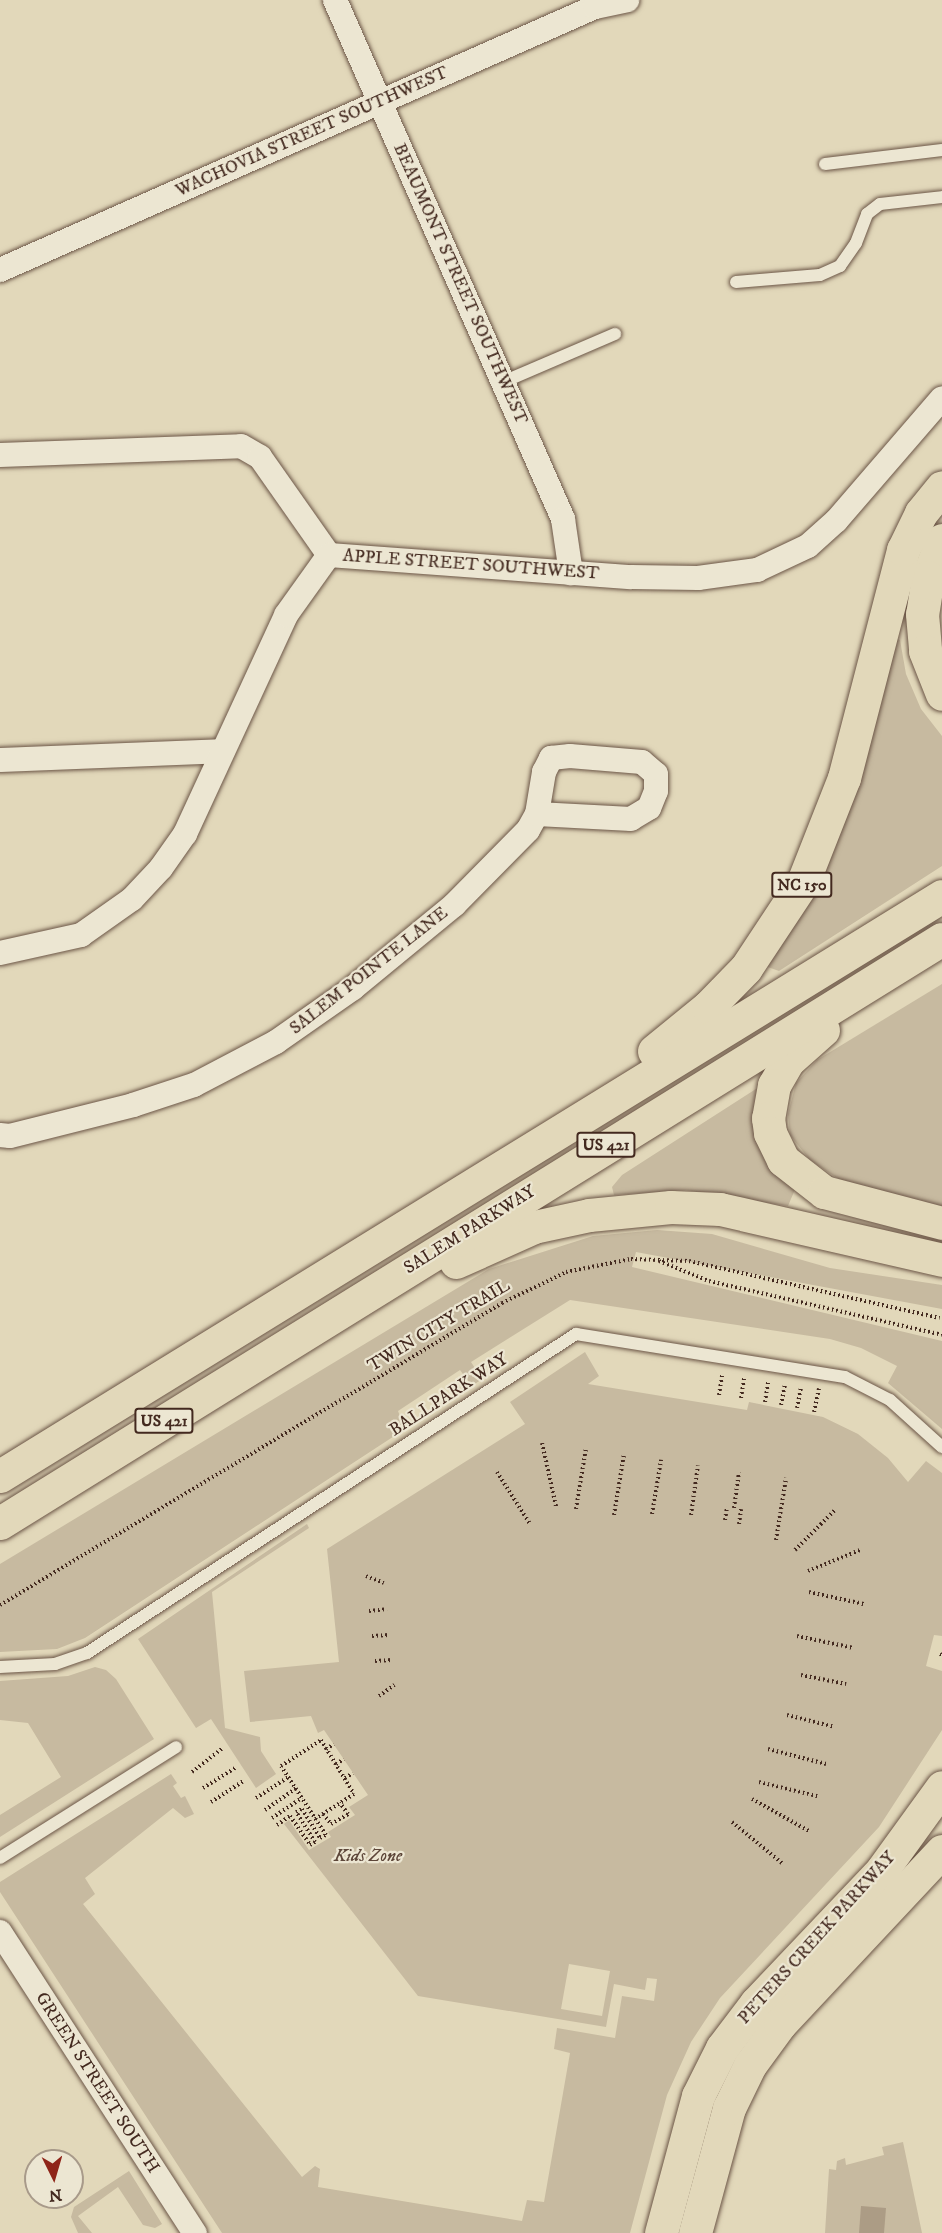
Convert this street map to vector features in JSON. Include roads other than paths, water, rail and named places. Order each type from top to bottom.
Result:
[{"type":"main road","name":"NC 150","points":[[495,1171],[512,1142],[647,1056],[702,1013],[746,968],[785,914],[832,816],[903,550],[921,513],[942,487]]},
{"type":"main road","points":[[942,540],[928,577],[922,624],[930,669],[942,694]]},
{"type":"main road","name":"SALEM PARKWAY","points":[[0,1476],[942,896]]},
{"type":"main road","name":"SALEM PARKWAY","points":[[0,1523],[942,939]]},
{"type":"main road","points":[[886,974],[781,1070],[769,1102],[770,1133],[783,1160],[824,1192],[942,1223]]},
{"type":"main road","points":[[328,1318],[367,1314],[472,1253],[513,1234],[589,1215],[644,1208],[720,1209],[942,1260]]},
{"type":"main road","name":"PETERS CREEK PARKWAY","points":[[662,2233],[698,2096],[722,2048],[756,2003],[882,1870],[942,1787]]},
{"type":"main road","name":"PETERS CREEK PARKWAY","points":[[695,2233],[729,2108],[750,2065],[784,2020],[942,1851]]},
{"type":"street","name":"BEAUMONT STREET SOUTHWEST","points":[[334,0],[563,519],[571,573]]},
{"type":"street","name":"WACHOVIA STREET SOUTHWEST","points":[[0,270],[595,7],[627,0]]},
{"type":"street","name":"APPLE STREET SOUTHWEST","points":[[0,455],[241,446],[260,458],[328,555],[571,573],[698,578],[738,575],[775,565],[823,534],[942,398]]},
{"type":"street","points":[[0,953],[81,935],[132,899],[185,834],[221,751],[286,615],[328,555]]},
{"type":"street","points":[[0,760],[221,751]]},
{"type":"street","name":"SALEM POINTE LANE","points":[[0,1135],[10,1136],[133,1105],[194,1085],[250,1058],[353,988],[454,905],[528,830],[537,814],[544,772],[551,758],[570,756],[642,762],[656,774],[656,791],[649,808],[631,819],[537,814]]},
{"type":"street","name":"GREEN STREET SOUTH","points":[[0,1932],[195,2233]]},
{"type":"lane","points":[[825,164],[942,150]]},
{"type":"lane","points":[[736,282],[820,275],[840,266],[856,243],[867,214],[880,204],[942,197]]},
{"type":"lane","points":[[503,382],[615,334]]},
{"type":"lane","name":"BALLPARK WAY","points":[[0,1667],[55,1664],[87,1653],[576,1334],[845,1377],[890,1400],[942,1448]]},
{"type":"lane","points":[[0,1858],[176,1747]]},
{"type":"park label","name":"Kids Zone","points":[[368,1856]]}]
